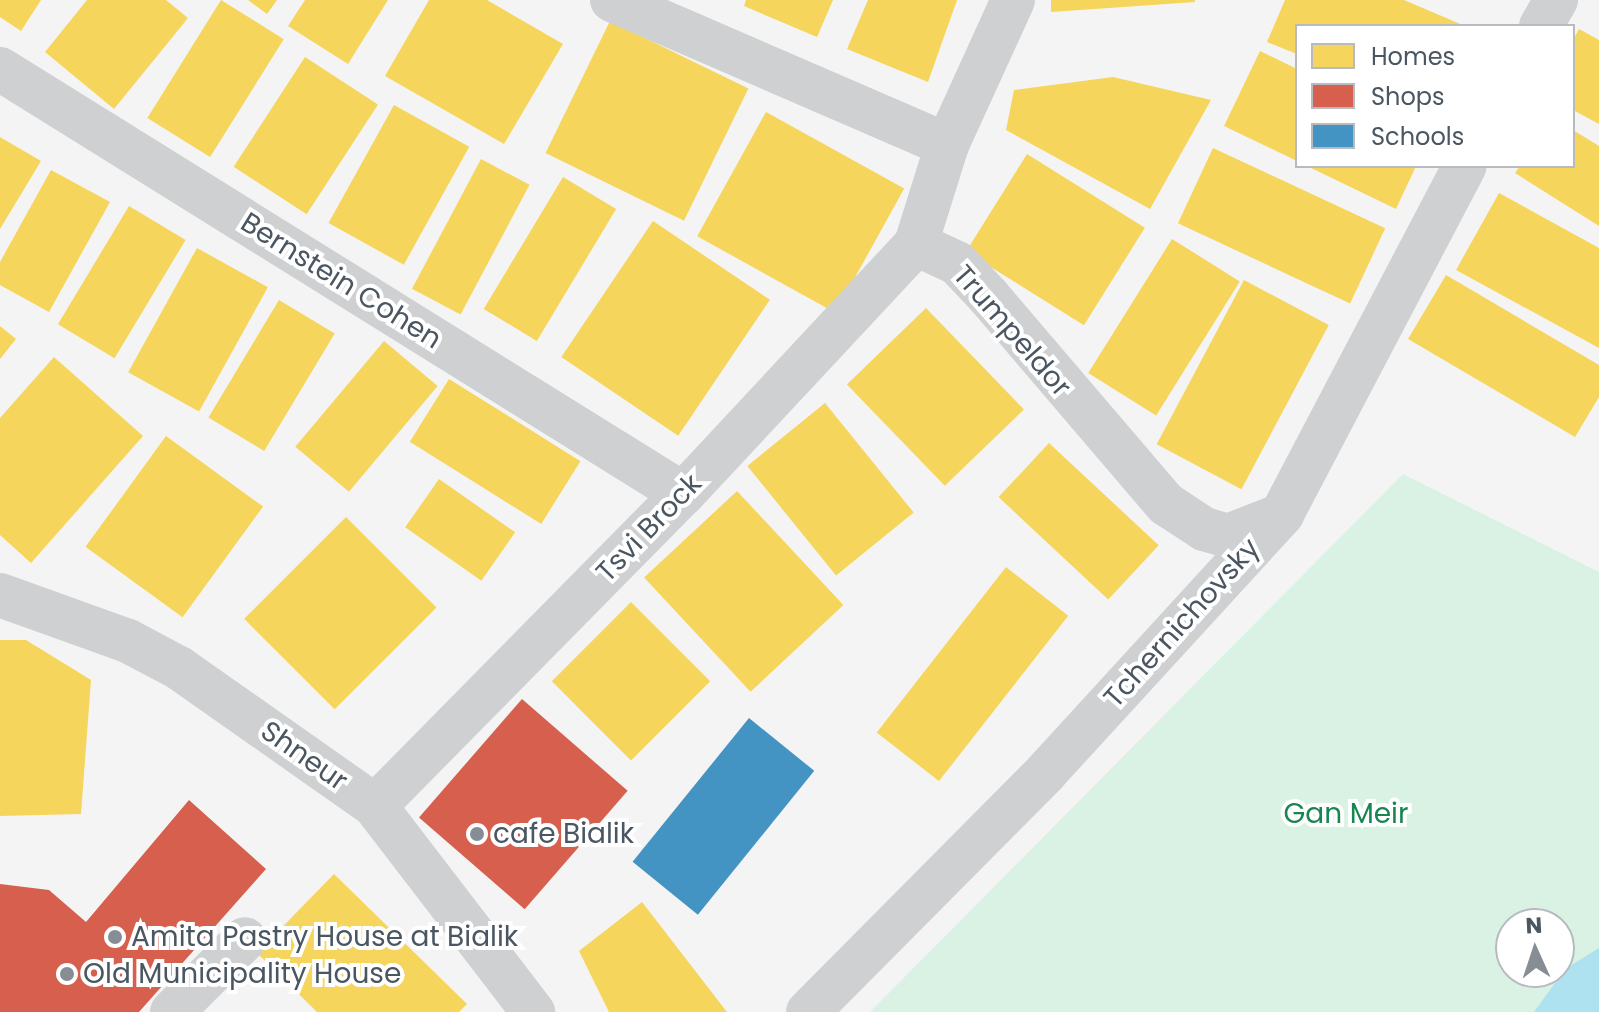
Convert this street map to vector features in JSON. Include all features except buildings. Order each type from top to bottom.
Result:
[{"type":"street","points":[[612,0],[947,145]]},
{"type":"street","points":[[916,244],[947,145],[1013,0]]},
{"type":"street","points":[[1542,24],[1556,0]]},
{"type":"street","name":"Bernstein Cohen","points":[[0,69],[683,494]]},
{"type":"street","name":"Tchernichovsky","points":[[808,1012],[1046,772],[1282,514],[1464,168]]},
{"type":"street","name":"Tsvi Brock","points":[[375,806],[683,494],[916,244]]},
{"type":"street","name":"Trumpeldor","points":[[916,244],[957,263],[1166,504],[1204,529],[1228,536],[1282,514]]},
{"type":"street","name":"Shneur","points":[[0,595],[128,641],[179,668],[375,806],[533,1012]]},
{"type":"street","points":[[172,1012],[245,939]]},
{"type":"green space","name":"Gan Meir","points":[[1403,474],[1599,572],[1599,1012],[870,1012]]},
{"type":"water","points":[[1599,948],[1599,1012],[1534,1012],[1551,988],[1575,988],[1575,963]]},
{"type":"place","name":"cafe Bialik","points":[[477,834]]},
{"type":"place","name":"Amita Pastry House at Bialik","points":[[115,937]]},
{"type":"place","name":"Old Municipality House","points":[[67,974]]}]
